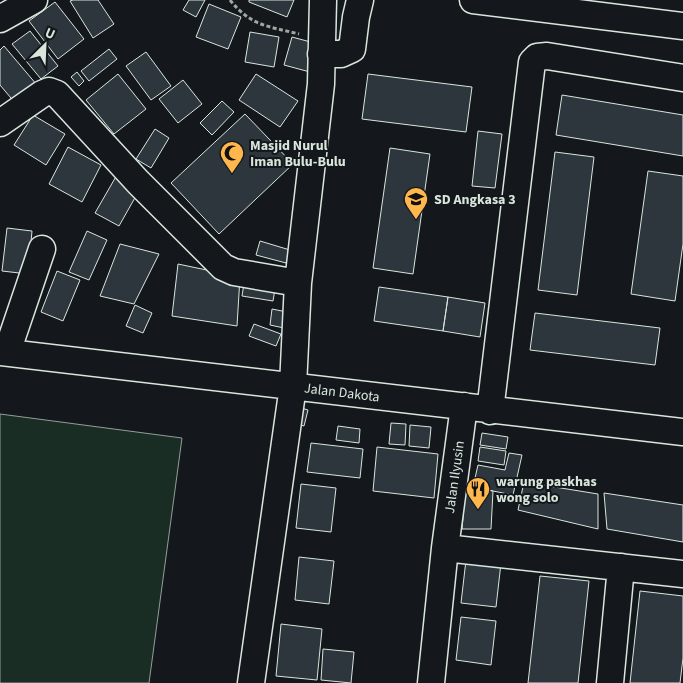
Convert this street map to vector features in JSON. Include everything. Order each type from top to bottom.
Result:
[{"type":"street","points":[[0,20],[34,0]]},
{"type":"street","points":[[251,683],[293,386],[298,283],[321,84],[323,0]]},
{"type":"street","points":[[322,47],[340,54],[352,49],[360,0]]},
{"type":"street","points":[[473,0],[683,26]]},
{"type":"street","points":[[490,411],[532,62],[537,57],[547,56],[683,78]]},
{"type":"street","points":[[0,123],[42,94],[49,91],[56,94],[138,182],[223,267],[253,276],[298,283]]},
{"type":"street","points":[[3,352],[42,249]]},
{"type":"street","name":"Jalan Dakota","points":[[3,352],[464,406],[490,411],[683,432]]},
{"type":"street","name":"Jalan Ilyusin","points":[[431,683],[445,548],[464,406]]},
{"type":"street","points":[[445,548],[683,574]]},
{"type":"street","points":[[610,683],[620,567]]},
{"type":"path","points":[[230,0],[245,17],[255,23],[322,47]]},
{"type":"green space","points":[[0,414],[182,438],[149,683],[0,683]]},
{"type":"building","points":[[98,0],[114,24],[93,38],[70,1]]},
{"type":"building","points":[[189,0],[205,0],[196,17],[183,10]]},
{"type":"building","points":[[249,0],[294,0],[287,17],[249,2]]},
{"type":"building","points":[[55,2],[84,39],[58,59],[29,21]]},
{"type":"building","points":[[209,4],[241,17],[228,49],[196,37]]},
{"type":"building","points":[[30,31],[58,66],[41,79],[12,44]]},
{"type":"building","points":[[250,32],[279,37],[274,67],[245,62]]},
{"type":"building","points":[[292,37],[318,44],[310,72],[284,65]]},
{"type":"building","points":[[4,46],[37,85],[16,104],[0,85],[0,50]]},
{"type":"building","points":[[109,49],[117,59],[89,81],[81,71]]},
{"type":"building","points":[[146,52],[171,86],[151,100],[126,66]]},
{"type":"building","points":[[77,72],[84,81],[79,86],[71,77]]},
{"type":"building","points":[[118,74],[146,109],[114,134],[86,100]]},
{"type":"building","points":[[256,74],[298,101],[280,127],[239,100]]},
{"type":"building","points":[[368,74],[472,87],[466,132],[362,119]]},
{"type":"building","points":[[183,80],[202,104],[178,123],[159,99]]},
{"type":"building","points":[[562,95],[683,115],[683,156],[556,135]]},
{"type":"building","points":[[222,101],[234,112],[212,135],[200,123]]},
{"type":"building","name":"Masjid Nurul Iman Bulu-Bulu","points":[[245,114],[293,164],[219,234],[171,183]]},
{"type":"building","points":[[33,115],[65,134],[46,165],[14,145]]},
{"type":"building","points":[[155,129],[169,138],[151,168],[136,159]]},
{"type":"building","points":[[478,131],[502,134],[495,188],[472,186]]},
{"type":"building","points":[[68,147],[101,165],[82,202],[49,184]]},
{"type":"building","points":[[390,148],[430,154],[413,274],[373,268]]},
{"type":"building","points":[[555,152],[594,157],[577,295],[538,290]]},
{"type":"building","points":[[648,171],[683,176],[683,244],[675,301],[631,294]]},
{"type":"building","points":[[118,173],[141,187],[119,226],[95,213]]},
{"type":"building","points":[[7,228],[32,231],[28,274],[2,271]]},
{"type":"building","points":[[87,231],[107,240],[89,280],[69,272]]},
{"type":"building","points":[[260,241],[290,250],[286,263],[256,255]]},
{"type":"building","points":[[120,244],[159,254],[134,304],[100,296]]},
{"type":"building","points":[[178,264],[240,277],[237,326],[172,316]]},
{"type":"building","points":[[57,271],[80,280],[63,321],[41,312]]},
{"type":"building","points":[[245,277],[276,283],[273,301],[242,296]]},
{"type":"building","points":[[379,287],[448,297],[443,331],[374,321]]},
{"type":"building","points":[[448,297],[485,303],[480,337],[443,331]]},
{"type":"building","points":[[135,305],[152,313],[143,333],[126,326]]},
{"type":"building","points":[[272,309],[287,312],[284,328],[270,325]]},
{"type":"building","points":[[535,313],[660,328],[655,365],[530,350]]},
{"type":"building","points":[[254,324],[281,334],[276,346],[249,336]]},
{"type":"building","points":[[298,407],[308,410],[304,426],[294,423]]},
{"type":"building","points":[[391,423],[406,424],[405,445],[389,444]]},
{"type":"building","points":[[410,425],[431,427],[429,448],[409,446]]},
{"type":"building","points":[[338,426],[360,429],[359,443],[336,440]]},
{"type":"building","points":[[482,433],[508,437],[506,449],[480,445]]},
{"type":"building","points":[[311,443],[363,449],[360,478],[307,472]]},
{"type":"building","points":[[377,447],[438,454],[434,498],[373,491]]},
{"type":"building","points":[[480,447],[506,451],[504,465],[478,461]]},
{"type":"building","points":[[509,453],[522,455],[513,495],[473,487],[478,465],[505,470]]},
{"type":"building","name":"warung paskhas wong solo","points":[[466,482],[473,487],[493,491],[491,529],[462,529]]},
{"type":"building","points":[[524,482],[598,494],[598,529],[518,510]]},
{"type":"building","points":[[301,484],[336,488],[331,532],[296,528]]},
{"type":"building","points":[[604,493],[683,505],[683,542],[607,529]]},
{"type":"building","points":[[299,557],[334,561],[329,604],[295,600]]},
{"type":"building","points":[[466,560],[501,563],[496,607],[461,603]]},
{"type":"building","points":[[540,576],[589,581],[578,683],[528,683]]},
{"type":"building","points":[[640,591],[683,596],[683,658],[680,683],[630,683]]},
{"type":"building","points":[[461,617],[496,621],[491,665],[456,660]]},
{"type":"building","points":[[281,624],[322,629],[317,680],[276,676]]},
{"type":"building","points":[[323,649],[354,652],[351,683],[321,680]]},
{"type":"place","name":"Masjid Nurul Iman Bulu-Bulu","points":[[232,174]]},
{"type":"place","name":"SD Angkasa 3","points":[[416,220]]},
{"type":"place","name":"warung paskhas wong solo","points":[[478,510]]}]
